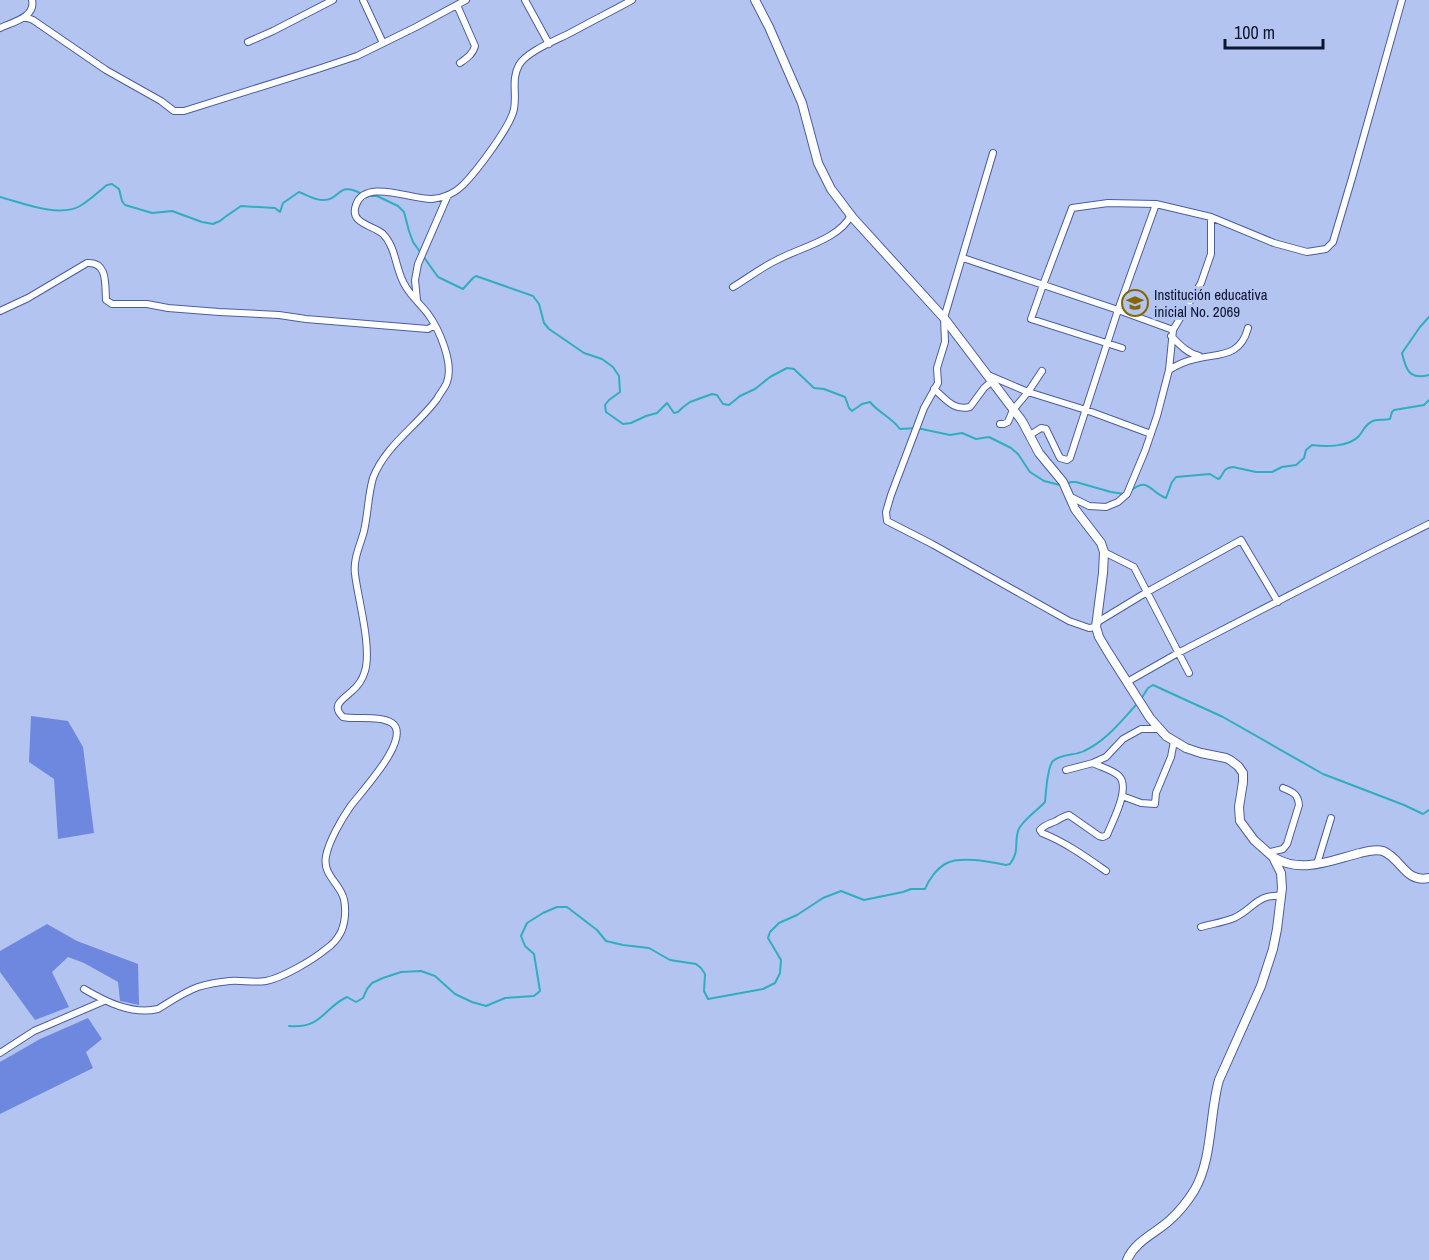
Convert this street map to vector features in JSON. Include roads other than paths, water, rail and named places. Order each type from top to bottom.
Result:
[{"type":"street","points":[[0,28],[31,12],[32,0]]},
{"type":"street","points":[[248,42],[333,0]]},
{"type":"street","points":[[363,0],[382,43]]},
{"type":"street","points":[[25,17],[174,111],[184,111],[357,56],[466,0]]},
{"type":"street","points":[[525,0],[549,44]]},
{"type":"street","points":[[84,989],[120,1007],[151,1011],[199,987],[229,981],[266,981],[278,977],[327,949],[341,931],[345,917],[345,900],[342,892],[328,875],[326,857],[328,849],[350,806],[382,768],[393,747],[397,732],[390,722],[343,717],[338,710],[342,698],[359,683],[365,671],[367,658],[355,572],[356,556],[364,531],[373,478],[379,466],[395,444],[429,409],[448,381],[445,350],[435,325],[405,287],[389,242],[384,235],[357,218],[354,214],[356,206],[364,195],[376,191],[432,199],[448,195],[465,184],[511,119],[515,103],[515,75],[523,59],[618,3],[632,0]]},
{"type":"street","points":[[755,0],[802,103],[818,163],[831,189],[851,216],[944,318],[1022,421],[1039,453],[1063,482],[1075,509],[1101,543],[1104,552],[1103,573],[1096,625],[1099,637],[1158,729],[1186,748],[1226,758],[1238,766],[1244,778],[1239,807],[1240,821],[1250,835],[1271,855],[1285,864],[1317,864],[1376,850],[1383,851],[1414,877],[1429,878]]},
{"type":"street","points":[[1122,348],[1031,320],[1072,208],[1108,203],[1156,204],[1211,217],[1274,243],[1307,252],[1326,249],[1333,242],[1402,0]]},
{"type":"street","points":[[458,4],[475,46],[470,56],[460,63]]},
{"type":"street","points":[[993,153],[944,318],[945,342],[937,366],[938,382],[924,408],[891,495],[886,512],[887,521],[1069,621],[1089,628],[1147,592],[1241,540],[1278,602]]},
{"type":"street","points":[[417,301],[415,280],[418,264],[448,195]]},
{"type":"street","points":[[1030,435],[1041,428],[1046,429],[1060,458],[1067,460],[1070,458],[1118,310],[1156,204]]},
{"type":"street","points":[[733,287],[776,260],[844,227],[851,216]]},
{"type":"street","points":[[1071,498],[1089,506],[1106,507],[1126,496],[1157,416],[1169,370],[1173,334],[1201,283],[1211,254],[1211,217]]},
{"type":"street","points":[[963,258],[1162,326],[1192,354],[1203,357]]},
{"type":"street","points":[[0,311],[28,298],[87,263],[94,262],[101,266],[106,300],[112,304],[147,304],[168,308],[279,315],[428,329],[435,325]]},
{"type":"street","points":[[1169,370],[1179,364],[1203,357],[1221,355],[1241,344],[1248,328]]},
{"type":"street","points":[[1000,424],[1008,422],[1013,410],[1042,371]]},
{"type":"street","points":[[986,374],[1028,392],[1151,434]]},
{"type":"street","points":[[934,389],[954,406],[967,408],[992,381]]},
{"type":"street","points":[[1127,682],[1178,653],[1429,524]]},
{"type":"street","points":[[1104,552],[1134,567],[1189,673]]},
{"type":"street","points":[[1066,770],[1106,757],[1124,739],[1141,729],[1158,729]]},
{"type":"street","points":[[1122,796],[1141,803],[1155,804],[1156,793],[1171,757],[1174,741]]},
{"type":"street","points":[[1093,763],[1120,778],[1123,786],[1122,796],[1107,835],[1099,836],[1069,815],[1042,826],[1040,830],[1106,871]]},
{"type":"street","points":[[1271,855],[1283,849],[1287,843],[1299,805],[1299,798],[1294,793],[1283,789]]},
{"type":"street","points":[[1317,864],[1331,818]]},
{"type":"street","points":[[1127,1260],[1137,1245],[1178,1212],[1194,1190],[1200,1177],[1211,1131],[1215,1094],[1233,1046],[1261,986],[1273,949],[1282,881],[1281,873],[1271,855]]},
{"type":"street","points":[[1201,927],[1233,918],[1266,897],[1281,896]]},
{"type":"street","points":[[0,1053],[34,1031],[104,1001]]},
{"type":"waterway","points":[[0,197],[51,210],[71,209],[80,206],[107,185],[112,184],[119,189],[125,205],[152,213],[172,211],[213,224],[241,206],[275,208],[280,212],[283,203],[299,192],[322,200],[333,198],[348,189],[362,194]]},
{"type":"waterway","points":[[367,196],[377,196],[398,206],[404,212],[413,242],[438,277],[463,289],[476,276],[533,296],[539,304],[544,323],[549,329],[584,353],[602,359],[613,367],[619,376],[620,392],[605,405],[606,412],[623,424],[657,413],[667,403],[674,413],[678,412],[690,402],[712,394],[717,395],[723,404],[729,405],[787,368],[794,369],[814,388],[824,389],[845,397],[852,411],[870,402],[900,429],[917,428],[950,435],[962,433],[976,439],[989,437],[1011,448],[1030,472],[1044,481],[1060,485]]},
{"type":"waterway","points":[[1429,317],[1402,353],[1407,369],[1413,375],[1429,375]]},
{"type":"waterway","points":[[1129,492],[1145,485],[1166,498],[1176,477],[1210,474],[1218,479],[1225,470],[1233,467],[1256,472],[1272,472],[1282,467],[1296,465],[1304,458],[1306,450],[1312,445],[1330,446],[1355,440],[1371,422],[1390,419],[1394,410],[1424,405],[1429,400]]},
{"type":"waterway","points":[[1066,484],[1076,482],[1124,494]]},
{"type":"waterway","points":[[1141,699],[1148,688],[1153,685],[1223,717],[1323,774],[1423,814],[1429,810]]},
{"type":"waterway","points":[[289,1026],[300,1026],[315,1021],[347,997],[356,1002],[363,998],[372,983],[401,972],[421,971],[435,976],[455,994],[486,1006],[505,998],[534,996],[540,991],[534,954],[525,946],[521,936],[527,923],[557,907],[567,907],[597,930],[606,941],[649,948],[670,960],[696,964],[705,974],[704,991],[708,999],[763,989],[775,983],[780,973],[781,960],[768,938],[770,932],[779,923],[797,915],[823,898],[841,891],[864,900],[911,889],[925,889],[937,871],[943,865],[953,861],[1010,864],[1015,855],[1020,827],[1045,802],[1048,774],[1053,761],[1092,747],[1113,730],[1137,704]]},
{"type":"place","name":"Institución educativa inicial No. 2069","points":[[1135,303]]}]
